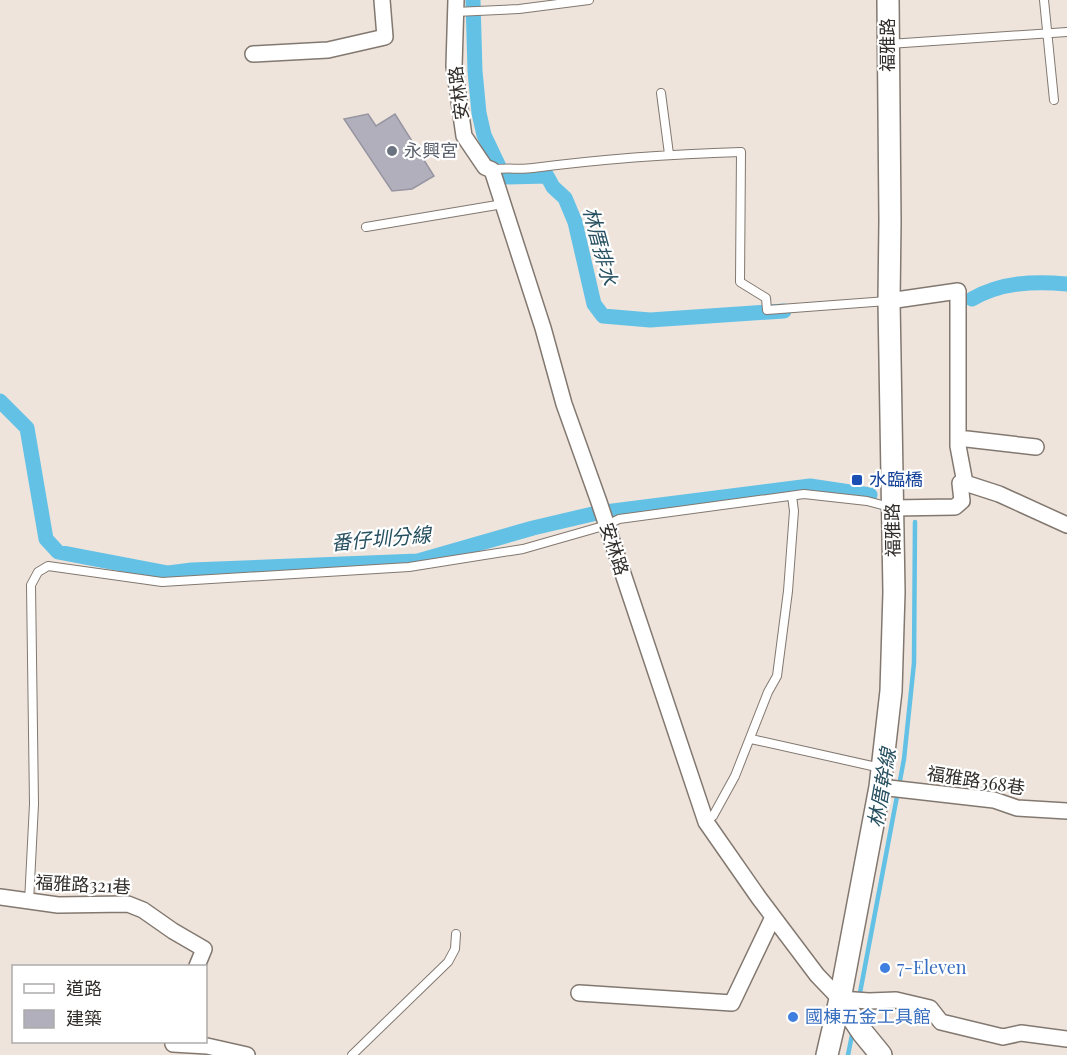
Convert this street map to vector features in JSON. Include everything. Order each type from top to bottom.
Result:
[{"type":"main road","name":"福雅路","points":[[827,1055],[846,1004],[883,781],[891,691],[894,592],[889,301],[888,0]]},
{"type":"main road","name":"安林路","points":[[846,1004],[861,1031],[880,1055]]},
{"type":"street","points":[[254,54],[328,50],[385,37],[382,0]]},
{"type":"street","name":"安林路","points":[[456,6],[454,66],[464,136],[485,167],[492,170],[543,328],[564,404],[706,822],[817,975],[846,1004]]},
{"type":"street","points":[[889,301],[958,291],[958,438],[965,483]]},
{"type":"street","points":[[958,438],[1036,447]]},
{"type":"street","points":[[893,508],[955,507],[962,501],[960,483],[965,483],[999,494],[1067,525]]},
{"type":"street","name":"福雅路368巷","points":[[883,781],[908,790],[994,800],[1017,807],[1067,811]]},
{"type":"street","name":"福雅路321巷","points":[[0,897],[58,905],[128,904],[143,910],[172,931],[204,949],[197,965]]},
{"type":"street","points":[[579,993],[732,1003],[773,917]]},
{"type":"street","points":[[846,1004],[896,1000],[930,1008],[941,1022],[1003,1037],[1021,1032],[1067,1039]]},
{"type":"street","points":[[173,1043],[207,1046],[247,1055]]},
{"type":"lane","points":[[456,6],[519,9],[589,0]]},
{"type":"lane","points":[[1044,0],[1054,100]]},
{"type":"lane","points":[[888,45],[1067,33]]},
{"type":"lane","points":[[661,93],[669,154]]},
{"type":"lane","points":[[492,170],[669,154],[741,152],[740,282],[766,298],[767,310],[889,301]]},
{"type":"lane","points":[[366,227],[502,204]]},
{"type":"lane","points":[[29,902],[34,804],[31,585],[39,572],[48,566],[162,582],[409,567],[523,549],[619,519],[804,494],[867,501],[893,508]]},
{"type":"lane","points":[[706,822],[713,816],[735,776],[768,692],[777,676],[788,591],[794,511],[792,496]]},
{"type":"lane","points":[[751,739],[883,781]]},
{"type":"lane","points":[[352,1055],[448,962],[455,949],[456,934]]},
{"type":"building","name":"永興宮","points":[[368,114],[376,126],[395,114],[434,176],[412,189],[392,191],[344,119]]},
{"type":"waterway","name":"林厝排水","points":[[473,0],[475,71],[479,113],[484,135],[504,177],[547,176],[553,187],[565,198],[575,222],[594,304],[603,316],[650,320],[784,311]]},
{"type":"waterway","points":[[972,299],[995,289],[1018,284],[1067,284]]},
{"type":"waterway","name":"番仔圳分線","points":[[0,401],[27,428],[46,539],[58,552],[168,573],[192,570],[418,561],[533,528],[597,513],[810,486],[870,495]]},
{"type":"waterway","name":"林厝幹線","points":[[859,998],[904,759],[914,663],[915,522]]},
{"type":"waterway","name":"林厝幹線","points":[[848,1055],[853,1030]]},
{"type":"place","name":"永興宮","points":[[392,151]]},
{"type":"place","name":"水臨橋","points":[[857,480]]},
{"type":"place","name":"7-Eleven","points":[[885,968]]},
{"type":"place","name":"國棟五金工具館","points":[[793,1017]]}]
